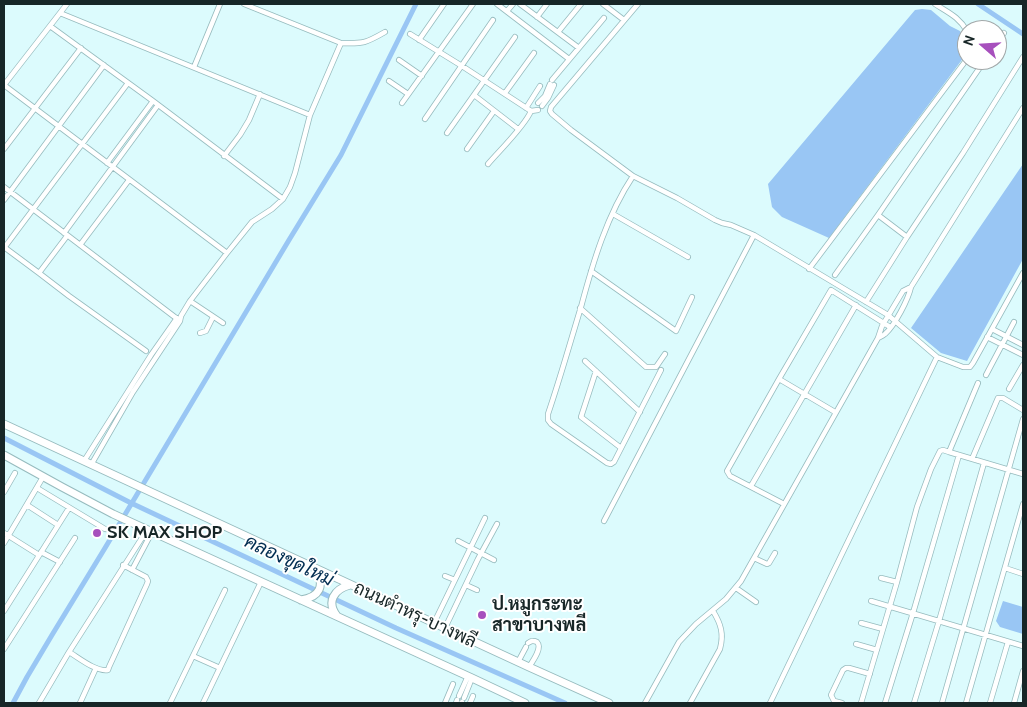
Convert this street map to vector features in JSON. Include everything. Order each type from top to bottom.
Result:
[{"type":"main road","name":"ถนนตำหรุ-บางพลี","points":[[4,424],[609,703]]},
{"type":"main road","name":"ถนนตำหรุ-บางพลี","points":[[4,455],[113,514],[525,703]]},
{"type":"main road","points":[[301,600],[309,599],[316,595],[320,588],[320,575],[316,569]]},
{"type":"main road","points":[[338,616],[331,606],[333,598],[338,590],[350,585]]},
{"type":"street","points":[[67,4],[4,85],[227,253]]},
{"type":"street","points":[[194,67],[220,4]]},
{"type":"street","points":[[244,4],[341,43],[359,44],[385,32]]},
{"type":"street","points":[[419,40],[444,4]]},
{"type":"street","points":[[402,103],[473,4]]},
{"type":"street","points":[[497,4],[569,59]]},
{"type":"street","points":[[507,11],[513,4]]},
{"type":"street","points":[[520,4],[579,48]]},
{"type":"street","points":[[537,16],[547,4]]},
{"type":"street","points":[[558,32],[580,4]]},
{"type":"street","points":[[603,4],[624,20]]},
{"type":"street","points":[[638,4],[551,107],[550,111],[571,130],[633,176],[715,220],[740,228],[754,235],[888,315],[937,356],[963,367],[970,366],[1023,272]]},
{"type":"street","points":[[935,4],[960,20]]},
{"type":"street","points":[[60,13],[310,115]]},
{"type":"street","points":[[488,164],[546,97],[556,75],[604,18]]},
{"type":"street","points":[[425,119],[493,20]]},
{"type":"street","points":[[50,26],[283,199]]},
{"type":"street","points":[[410,34],[505,93],[535,108]]},
{"type":"street","points":[[447,133],[515,37]]},
{"type":"street","points":[[88,463],[151,355],[179,319],[190,301],[252,222],[283,199],[295,173],[310,115],[341,43]]},
{"type":"street","points":[[4,149],[80,48]]},
{"type":"street","points":[[505,93],[534,53]]},
{"type":"street","points":[[866,302],[964,153],[1023,57]]},
{"type":"street","points":[[399,60],[422,76]]},
{"type":"street","points":[[4,200],[104,65]]},
{"type":"street","points":[[809,269],[959,70]]},
{"type":"street","points":[[835,275],[977,70]]},
{"type":"street","points":[[389,81],[408,94]]},
{"type":"street","points":[[128,83],[4,248],[146,351]]},
{"type":"street","points":[[535,108],[540,86]]},
{"type":"street","points":[[224,156],[249,120],[260,94]]},
{"type":"street","points":[[474,95],[518,129]]},
{"type":"street","points":[[546,97],[556,101]]},
{"type":"street","points":[[107,163],[155,103]]},
{"type":"street","points":[[39,273],[155,103]]},
{"type":"street","points":[[878,338],[885,334],[895,320],[908,298],[910,287],[1023,108]]},
{"type":"street","points":[[467,149],[494,111]]},
{"type":"street","points":[[633,176],[619,200],[603,235],[548,414],[548,420],[551,424],[611,464],[614,462],[661,370]]},
{"type":"street","points":[[80,245],[129,180]]},
{"type":"street","points":[[4,187],[179,319]]},
{"type":"street","points":[[613,214],[688,257]]},
{"type":"street","points":[[878,215],[907,237]]},
{"type":"street","points":[[604,521],[754,235]]},
{"type":"street","points":[[591,271],[676,331],[692,297]]},
{"type":"street","points":[[645,703],[679,642],[736,588],[878,338],[883,323],[903,291],[910,287]]},
{"type":"street","points":[[784,504],[730,476],[728,469],[778,379],[831,290],[890,327]]},
{"type":"street","points":[[190,301],[223,323]]},
{"type":"street","points":[[751,486],[856,306]]},
{"type":"street","points":[[580,308],[646,367],[656,366],[665,354]]},
{"type":"street","points":[[200,333],[206,331],[213,317]]},
{"type":"street","points":[[986,376],[1014,322]]},
{"type":"street","points":[[992,329],[1023,345]]},
{"type":"street","points":[[987,337],[1023,355]]},
{"type":"street","points":[[770,703],[937,356]]},
{"type":"street","points":[[585,361],[640,412]]},
{"type":"street","points":[[1010,389],[1023,365]]},
{"type":"street","points":[[596,371],[581,417],[621,448]]},
{"type":"street","points":[[778,379],[835,412]]},
{"type":"street","points":[[949,452],[978,383]]},
{"type":"street","points":[[972,459],[998,398],[1003,398],[1023,410]]},
{"type":"street","points":[[942,703],[1023,419]]},
{"type":"street","points":[[861,703],[897,582],[915,512],[931,469],[940,451],[943,450],[1023,474]]},
{"type":"street","points":[[885,703],[959,455]]},
{"type":"street","points":[[914,703],[984,463]]},
{"type":"street","points":[[4,492],[15,473]]},
{"type":"street","points":[[4,543],[6,534],[27,506],[43,477]]},
{"type":"street","points":[[37,488],[105,529]]},
{"type":"street","points":[[966,703],[1023,504]]},
{"type":"street","points":[[27,506],[58,525]]},
{"type":"street","points":[[4,611],[69,508]]},
{"type":"street","points":[[434,623],[486,518]]},
{"type":"street","points":[[445,628],[497,524]]},
{"type":"street","points":[[39,703],[123,565],[150,531]]},
{"type":"street","points":[[132,570],[150,531]]},
{"type":"street","points":[[6,534],[60,562]]},
{"type":"street","points":[[4,647],[75,538]]},
{"type":"street","points":[[458,540],[494,560]]},
{"type":"street","points":[[754,558],[767,564],[774,553]]},
{"type":"street","points":[[69,652],[104,671],[110,667],[148,581],[146,577],[123,565]]},
{"type":"street","points":[[1005,568],[1023,574]]},
{"type":"street","points":[[446,576],[455,580]]},
{"type":"street","points":[[881,578],[897,582]]},
{"type":"street","points":[[203,703],[261,582]]},
{"type":"street","points":[[466,585],[477,590]]},
{"type":"street","points":[[736,588],[756,602]]},
{"type":"street","points":[[170,703],[225,590]]},
{"type":"street","points":[[871,601],[1023,646]]},
{"type":"street","points":[[690,703],[722,642],[723,633],[720,622],[713,611]]},
{"type":"street","points":[[862,623],[883,629]]},
{"type":"street","points":[[518,662],[530,641],[535,641],[539,647],[529,667]]},
{"type":"street","points":[[990,703],[1008,642]]},
{"type":"street","points":[[856,644],[877,650]]},
{"type":"street","points":[[193,656],[220,668]]},
{"type":"street","points":[[80,703],[96,668]]},
{"type":"street","points":[[840,703],[834,701],[831,695],[843,670],[849,668],[870,674]]},
{"type":"street","points":[[1014,703],[1023,671]]},
{"type":"street","points":[[460,700],[470,677]]},
{"type":"street","points":[[445,703],[453,684]]},
{"type":"street","points":[[470,703],[473,696]]},
{"type":"water","points":[[915,10],[931,10],[957,30],[957,66],[829,238],[782,217],[772,207],[768,184]]},
{"type":"water","points":[[1023,164],[1023,259],[967,361],[941,353],[911,328]]},
{"type":"water","points":[[1003,601],[1023,607],[1023,634],[1000,627],[996,621]]},
{"type":"waterway","points":[[13,703],[341,155],[416,4]]},
{"type":"waterway","points":[[978,4],[1023,34]]},
{"type":"waterway","name":"คลองขุดใหม่","points":[[4,438],[131,503],[396,628],[565,703]]},
{"type":"place","name":"SK MAX SHOP","points":[[97,533]]},
{"type":"place","name":"ป.หมูกระทะ สาขาบางพลี","points":[[482,615]]}]
